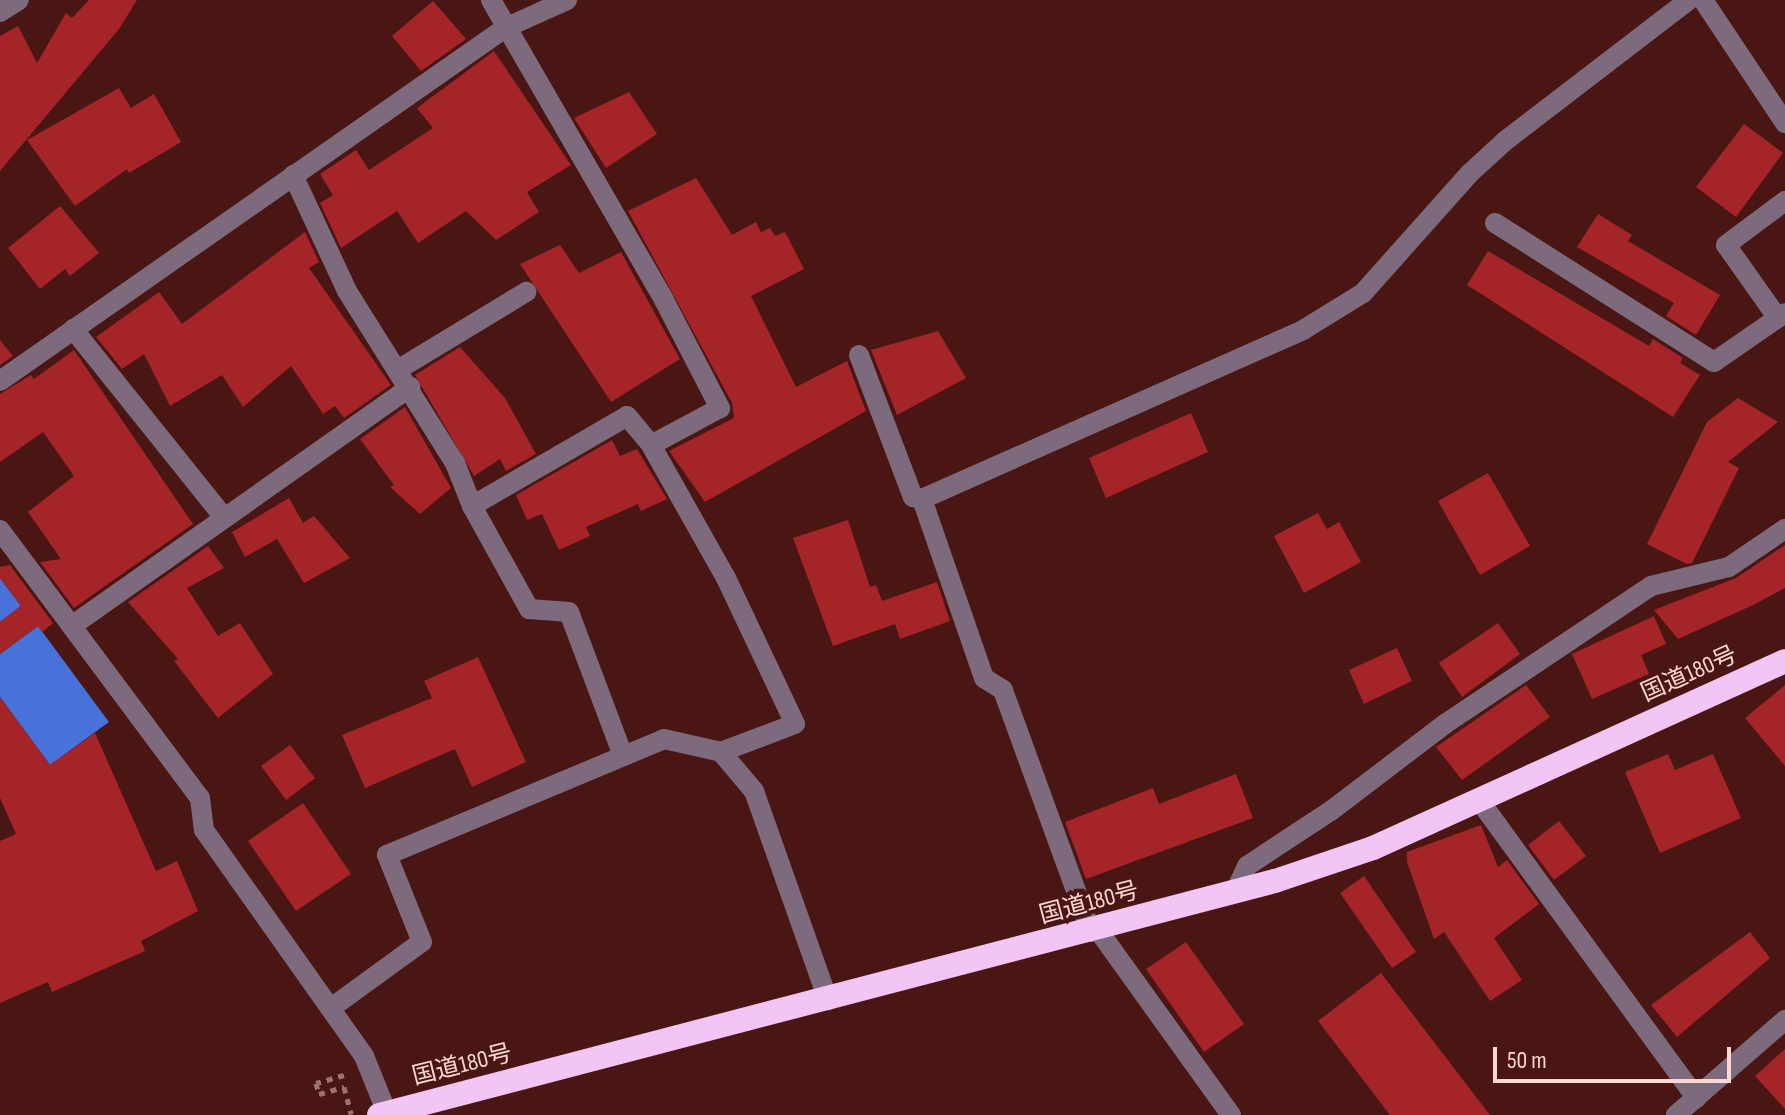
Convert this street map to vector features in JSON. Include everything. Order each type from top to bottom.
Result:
[{"type":"highway","name":"国道180号","points":[[383,1114],[1094,931],[1235,892],[1373,848],[1785,661]]},
{"type":"street","points":[[0,12],[19,0]]},
{"type":"street","points":[[491,0],[664,300],[720,408],[651,445]]},
{"type":"street","points":[[0,381],[505,28],[567,0]]},
{"type":"street","points":[[859,355],[913,497],[922,499],[1303,330],[1363,293],[1496,149],[1689,0]]},
{"type":"street","points":[[1703,0],[1785,123]]},
{"type":"street","points":[[293,175],[347,291],[411,387],[455,463],[472,506],[529,609],[569,612],[623,756]]},
{"type":"street","points":[[1495,223],[1714,362],[1781,315],[1726,245],[1785,201]]},
{"type":"street","points":[[399,369],[526,292]]},
{"type":"street","points":[[73,329],[223,516]]},
{"type":"street","points":[[73,625],[223,516],[411,387]]},
{"type":"street","points":[[331,1008],[422,942],[387,855],[664,739],[721,752],[795,724],[726,578],[651,445],[627,416],[472,506]]},
{"type":"street","points":[[922,499],[984,678],[1003,690],[1094,931],[1231,1115]]},
{"type":"street","points":[[1235,892],[1247,866],[1332,810],[1445,724],[1651,586],[1729,567],[1785,529]]},
{"type":"street","points":[[0,530],[200,798],[204,830],[364,1056],[383,1114]]},
{"type":"street","points":[[721,752],[754,791],[828,1000]]},
{"type":"street","points":[[1479,800],[1696,1098]]},
{"type":"street","points":[[1676,1115],[1785,1020]]},
{"type":"path","points":[[345,1075],[316,1083],[319,1094],[344,1087],[351,1115]]},
{"type":"water","points":[[0,578],[21,606],[0,622]]},
{"type":"water","points":[[38,626],[109,722],[50,765],[0,697],[0,654]]},
{"type":"building","points":[[89,0],[137,0],[119,29],[0,171],[0,36],[18,26],[37,63],[66,13],[72,18]]},
{"type":"building","points":[[433,1],[466,39],[421,71],[392,36]]},
{"type":"building","points":[[494,51],[571,165],[527,192],[539,212],[496,240],[466,211],[418,243],[397,211],[341,248],[320,203],[333,195],[320,174],[356,150],[369,170],[433,128],[417,108]]},
{"type":"building","points":[[119,88],[131,108],[154,94],[181,142],[129,173],[127,169],[75,206],[27,140]]},
{"type":"building","points":[[629,92],[657,134],[606,168],[574,118]]},
{"type":"building","points":[[1744,124],[1783,153],[1736,217],[1696,187]]},
{"type":"building","points":[[696,178],[732,235],[756,222],[761,232],[770,228],[775,236],[785,232],[804,269],[751,296],[796,387],[847,361],[866,411],[705,502],[669,451],[734,418],[732,403],[628,211]]},
{"type":"building","points":[[60,206],[99,253],[70,276],[65,269],[40,289],[8,248]]},
{"type":"building","points":[[1598,214],[1632,235],[1628,241],[1720,295],[1696,335],[1666,316],[1674,303],[1577,247]]},
{"type":"building","points":[[305,232],[319,262],[309,268],[391,385],[344,418],[335,406],[323,414],[291,366],[243,407],[222,375],[170,406],[144,354],[122,369],[96,337],[159,292],[182,324]]},
{"type":"building","points":[[560,245],[579,273],[621,252],[680,359],[611,402],[520,264]]},
{"type":"building","points":[[1488,251],[1649,346],[1653,339],[1683,358],[1680,363],[1700,375],[1673,417],[1467,285]]},
{"type":"building","points":[[938,331],[966,378],[897,415],[871,350]]},
{"type":"building","points":[[0,340],[13,356],[0,365]]},
{"type":"building","points":[[460,347],[505,398],[536,454],[506,471],[500,459],[474,476],[415,375]]},
{"type":"building","points":[[74,350],[193,524],[74,608],[40,562],[61,559],[28,512],[74,476],[43,432],[0,462],[0,394],[31,375],[34,379]]},
{"type":"building","points":[[1738,398],[1778,422],[1728,462],[1739,468],[1692,563],[1687,564],[1647,544],[1707,422]]},
{"type":"building","points":[[405,407],[451,488],[420,514],[390,487],[394,485],[360,439]]},
{"type":"building","points":[[1191,413],[1208,452],[1106,498],[1089,458]]},
{"type":"building","points":[[612,440],[620,456],[637,449],[667,499],[641,511],[638,504],[586,527],[590,536],[559,550],[542,514],[527,520],[516,495]]},
{"type":"building","points":[[1488,473],[1530,546],[1480,575],[1438,501]]},
{"type":"building","points":[[289,498],[303,523],[314,516],[350,558],[304,583],[277,539],[245,557],[232,532]]},
{"type":"building","points":[[1318,513],[1327,529],[1339,522],[1361,562],[1304,593],[1274,536]]},
{"type":"building","points":[[848,520],[870,587],[876,585],[882,601],[937,582],[950,621],[900,639],[895,624],[833,646],[793,538]]},
{"type":"building","points":[[1785,545],[1785,588],[1753,605],[1678,639],[1654,610],[1736,578]]},
{"type":"building","points":[[208,546],[224,568],[187,588],[218,636],[240,623],[273,674],[218,718],[174,661],[178,659],[128,602]]},
{"type":"building","points":[[10,565],[53,623],[42,632],[38,626],[0,654],[0,622],[21,606],[0,578],[0,567]]},
{"type":"building","points":[[1654,616],[1666,644],[1641,655],[1649,674],[1592,699],[1572,654]]},
{"type":"building","points":[[1498,623],[1520,654],[1462,697],[1439,663]]},
{"type":"building","points":[[1397,648],[1412,681],[1364,704],[1349,670]]},
{"type":"building","points":[[478,657],[526,762],[472,787],[455,749],[365,788],[342,735],[432,698],[424,681]]},
{"type":"building","points":[[1526,685],[1550,717],[1462,780],[1436,747]]},
{"type":"building","points":[[1785,685],[1785,766],[1745,718]]},
{"type":"building","points":[[0,697],[50,765],[95,733],[156,871],[177,861],[198,911],[141,941],[145,951],[52,992],[48,982],[0,1003],[0,841],[16,834],[0,798]]},
{"type":"building","points":[[290,745],[315,778],[286,800],[261,766]]},
{"type":"building","points":[[1668,754],[1675,770],[1713,754],[1741,818],[1660,853],[1625,772]]},
{"type":"building","points":[[1236,774],[1253,818],[1086,879],[1065,822],[1153,788],[1159,804]]},
{"type":"building","points":[[303,803],[351,874],[296,911],[248,841]]},
{"type":"building","points":[[1559,821],[1586,856],[1554,880],[1528,845]]},
{"type":"building","points":[[1481,825],[1498,867],[1507,860],[1539,904],[1494,938],[1522,980],[1490,1001],[1444,932],[1434,939],[1407,862],[1407,852]]},
{"type":"building","points":[[1364,876],[1416,952],[1392,968],[1340,893]]},
{"type":"building","points":[[1750,932],[1770,958],[1677,1037],[1651,1005]]},
{"type":"building","points":[[1186,942],[1244,1024],[1204,1052],[1146,969]]},
{"type":"building","points":[[1381,973],[1490,1115],[1390,1115],[1318,1021]]},
{"type":"building","points":[[1785,1049],[1785,1109],[1755,1076]]}]
